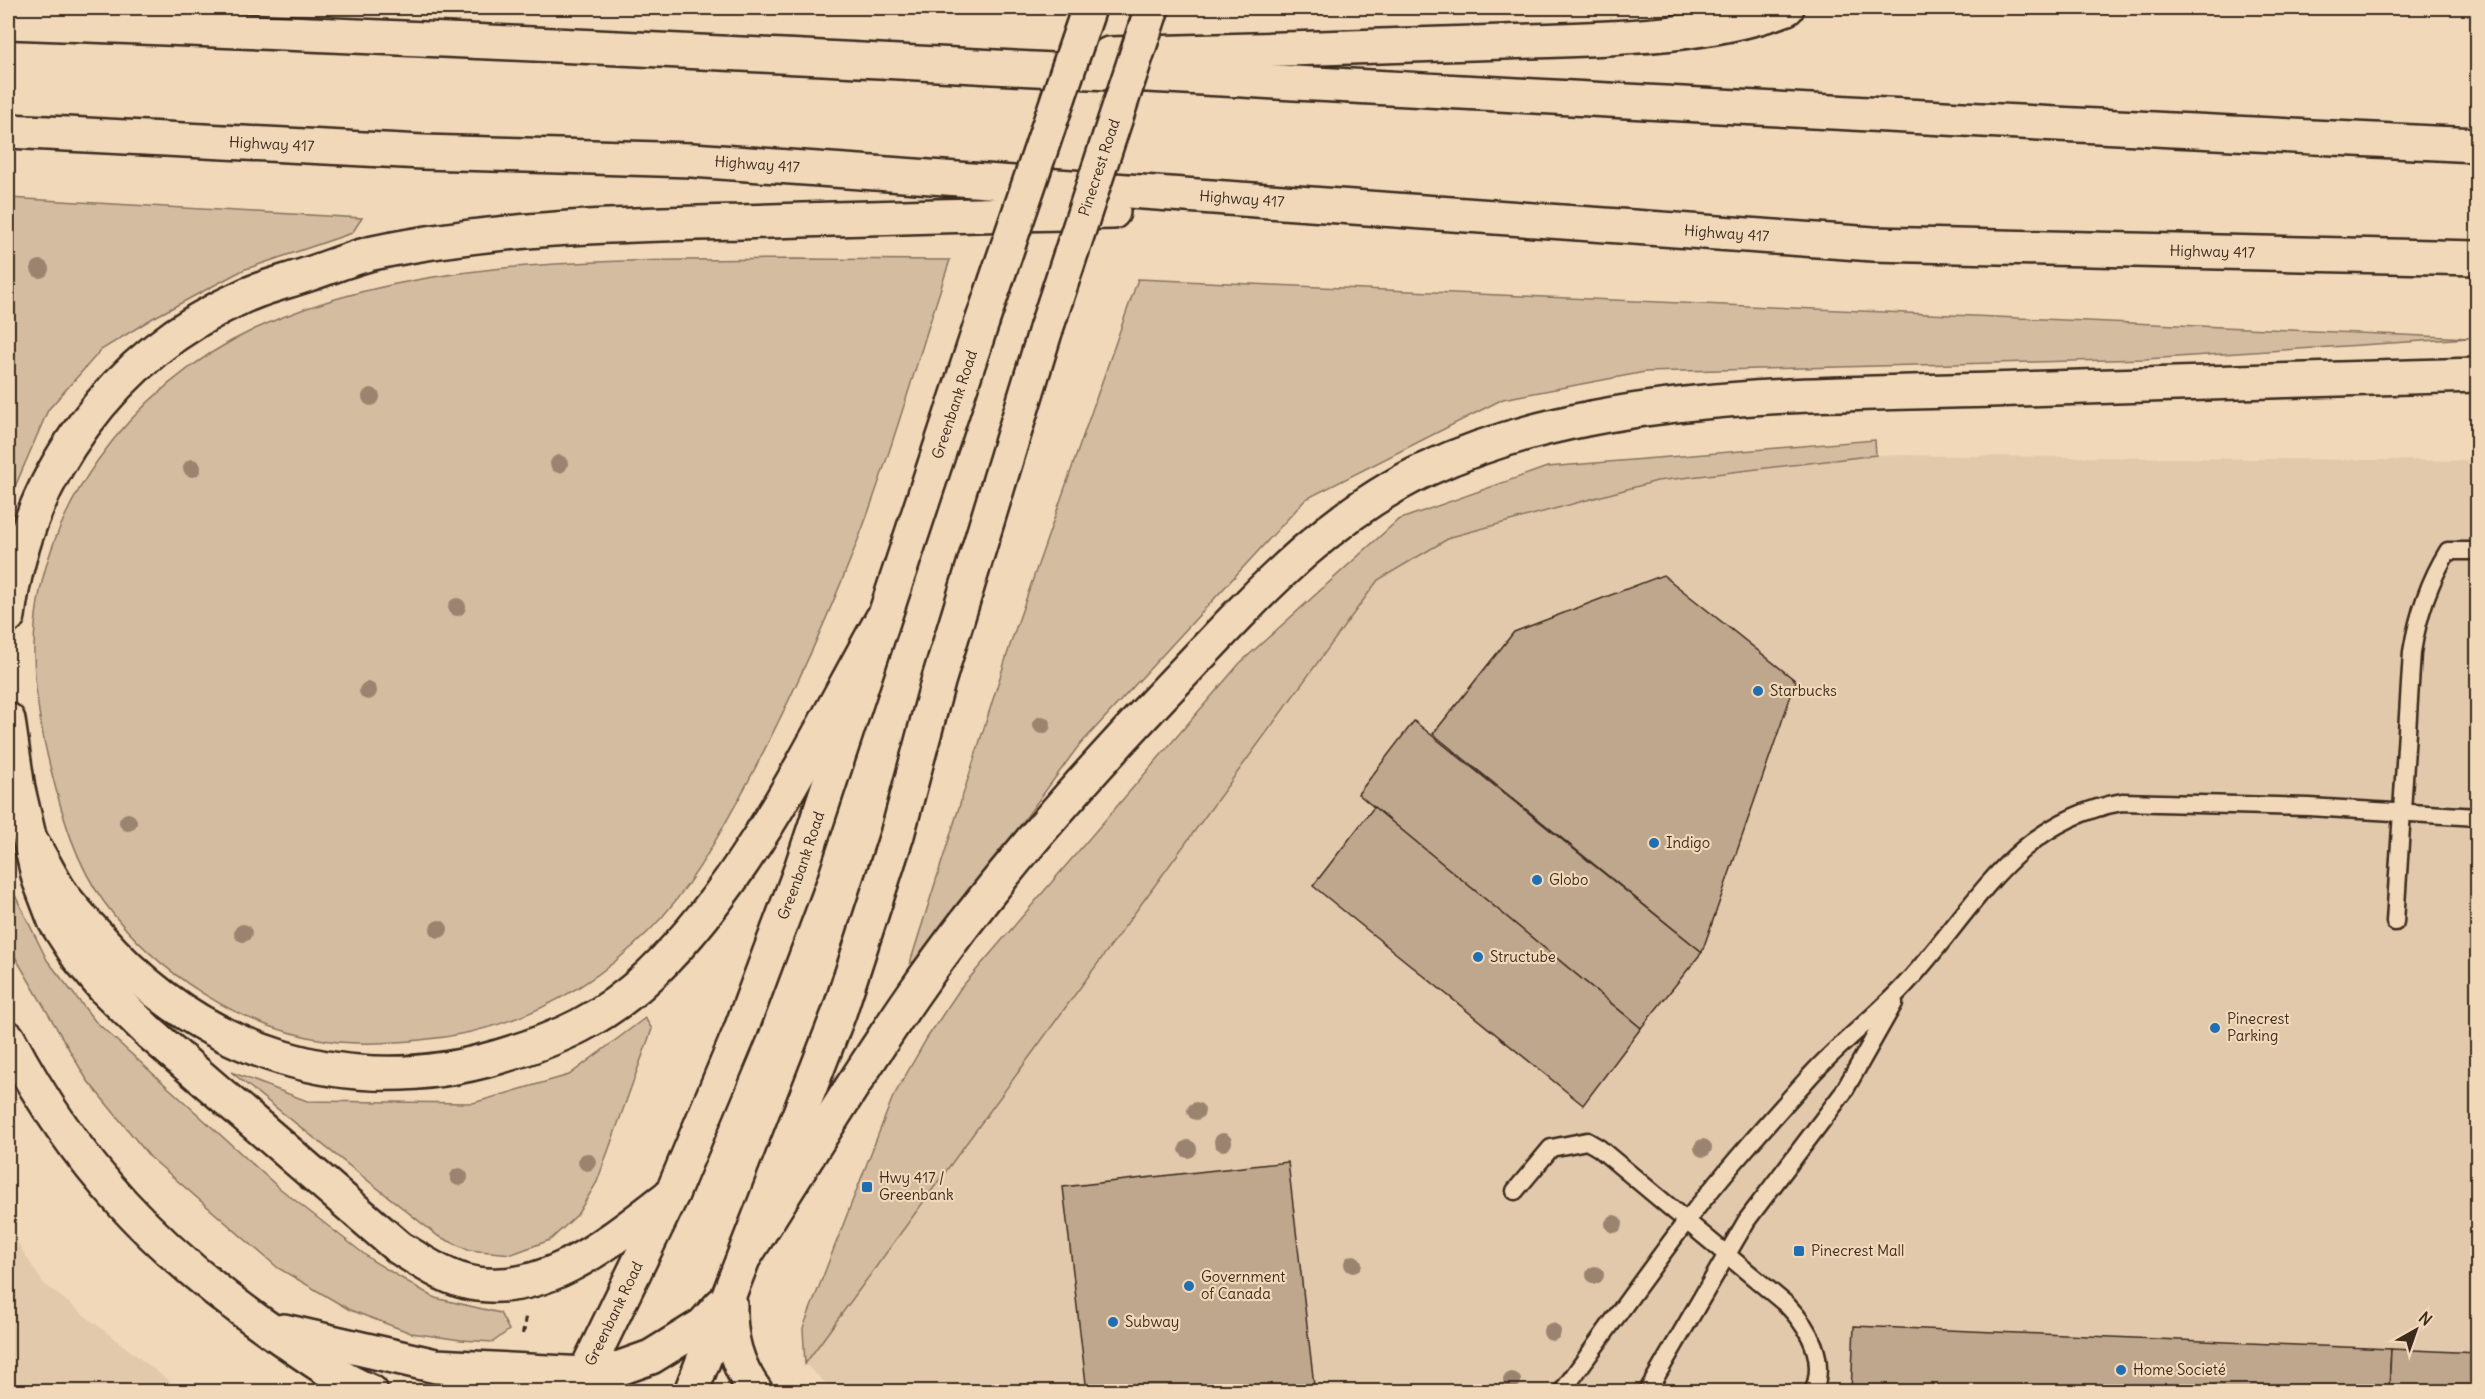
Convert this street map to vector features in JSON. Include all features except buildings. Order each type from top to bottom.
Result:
[{"type":"main road","name":"Greenbank Road","points":[[580,1383],[672,1194],[740,1032],[800,872],[882,619],[1089,8]]},
{"type":"main road","name":"Pinecrest Road","points":[[746,1254],[839,1012],[880,891],[985,525],[1046,328],[1152,8]]},
{"type":"main road","points":[[879,61],[1545,40],[1658,33],[1723,25],[1787,8]]},
{"type":"main road","points":[[8,22],[879,61],[1656,105],[2478,145]]},
{"type":"main road","name":"Highway 417","points":[[8,130],[423,152],[692,160],[1873,244],[2478,258]]},
{"type":"main road","points":[[8,616],[17,559],[28,525],[46,487],[68,447],[97,407],[128,374],[197,321],[244,296],[370,253],[495,234],[610,226],[937,215],[1369,209]]},
{"type":"main road","points":[[691,1392],[746,1254],[912,995],[1048,822],[1122,738],[1247,606],[1315,540],[1363,506],[1427,470],[1503,441],[1592,419],[1675,406],[1828,395],[2478,375]]},
{"type":"main road","points":[[31,841],[58,888],[122,964],[170,1002],[220,1035],[272,1055],[337,1071],[399,1074],[460,1068],[562,1036],[611,1008],[650,975],[688,936],[730,881],[770,819],[882,619]]},
{"type":"main road","points":[[8,720],[18,789],[39,879],[55,921],[79,958],[105,989],[176,1056],[398,1247],[432,1269],[475,1284],[507,1286],[529,1282],[565,1267],[622,1231],[672,1194]]},
{"type":"main road","points":[[8,1038],[60,1129],[116,1199],[176,1258],[265,1327],[323,1367],[365,1390]]},
{"type":"main road","points":[[265,1327],[436,1366],[580,1383],[651,1357],[680,1342],[703,1325],[730,1294]]},
{"type":"main road","points":[[730,1294],[729,1329],[736,1358],[756,1392]]},
{"type":"lane","points":[[2395,922],[2412,652],[2418,615],[2433,575],[2448,551],[2478,551]]},
{"type":"lane","points":[[1562,1392],[1687,1221],[1813,1073],[1903,987],[2025,844],[2071,816],[2099,806],[2146,802],[2478,817]]},
{"type":"lane","points":[[1647,1392],[1747,1220],[1843,1093],[1903,987]]},
{"type":"lane","points":[[1515,1191],[1551,1148],[1587,1141],[1614,1160],[1727,1254],[1804,1323],[1815,1345],[1818,1363],[1813,1392]]},
{"type":"path","points":[[522,1342],[527,1311]]},
{"type":"shaded area","points":[[8,198],[362,218],[352,233],[243,270],[153,318],[101,350],[48,410],[8,503]]},
{"type":"shaded area","points":[[792,259],[950,260],[873,498],[849,564],[809,658],[765,750],[716,840],[679,897],[649,931],[625,953],[572,991],[515,1019],[453,1036],[386,1043],[330,1041],[264,1024],[203,994],[149,952],[104,902],[85,872],[71,839],[44,741],[37,699],[34,655],[38,603],[50,553],[71,505],[98,461],[130,420],[168,384],[210,354],[255,329],[317,305],[382,287],[450,274],[589,262]]},
{"type":"shaded area","points":[[1138,279],[2469,338],[2146,359],[1645,372],[1503,399],[1306,499],[1077,748],[921,960],[910,963],[1012,639]]},
{"type":"shaded area","points":[[1875,440],[1876,455],[1657,481],[1451,537],[1378,580],[805,1364],[803,1328],[892,1099],[927,1038],[960,989],[1240,663],[1398,520],[1547,467]]},
{"type":"shaded area","points":[[1876,455],[2477,461],[2477,1391],[835,1392],[805,1364],[1378,580],[1451,537],[1657,481]]},
{"type":"shaded area","points":[[8,881],[47,960],[95,1021],[278,1187],[373,1261],[435,1298],[500,1313],[509,1330],[493,1342],[461,1340],[411,1333],[350,1310],[278,1268],[150,1157],[87,1080],[8,945]]},
{"type":"shaded area","points":[[645,1018],[652,1029],[597,1182],[577,1215],[550,1240],[512,1254],[468,1250],[438,1236],[231,1072],[307,1101],[473,1103],[569,1075]]},
{"type":"shaded area","points":[[8,1228],[43,1283],[182,1391],[8,1391]]},
{"type":"place","name":"Starbucks","points":[[1758,691]]},
{"type":"place","name":"Indigo","points":[[1654,843]]},
{"type":"place","name":"Globo","points":[[1537,880]]},
{"type":"place","name":"Structube","points":[[1478,957]]},
{"type":"place","name":"Pinecrest Parking","points":[[2215,1028]]},
{"type":"place","name":"Hwy 417 / Greenbank","points":[[867,1187]]},
{"type":"place","name":"Pinecrest Mall","points":[[1799,1251]]},
{"type":"place","name":"Government of Canada","points":[[1189,1286]]},
{"type":"place","name":"Subway","points":[[1113,1322]]},
{"type":"place","name":"Home Societé","points":[[2121,1370]]}]
